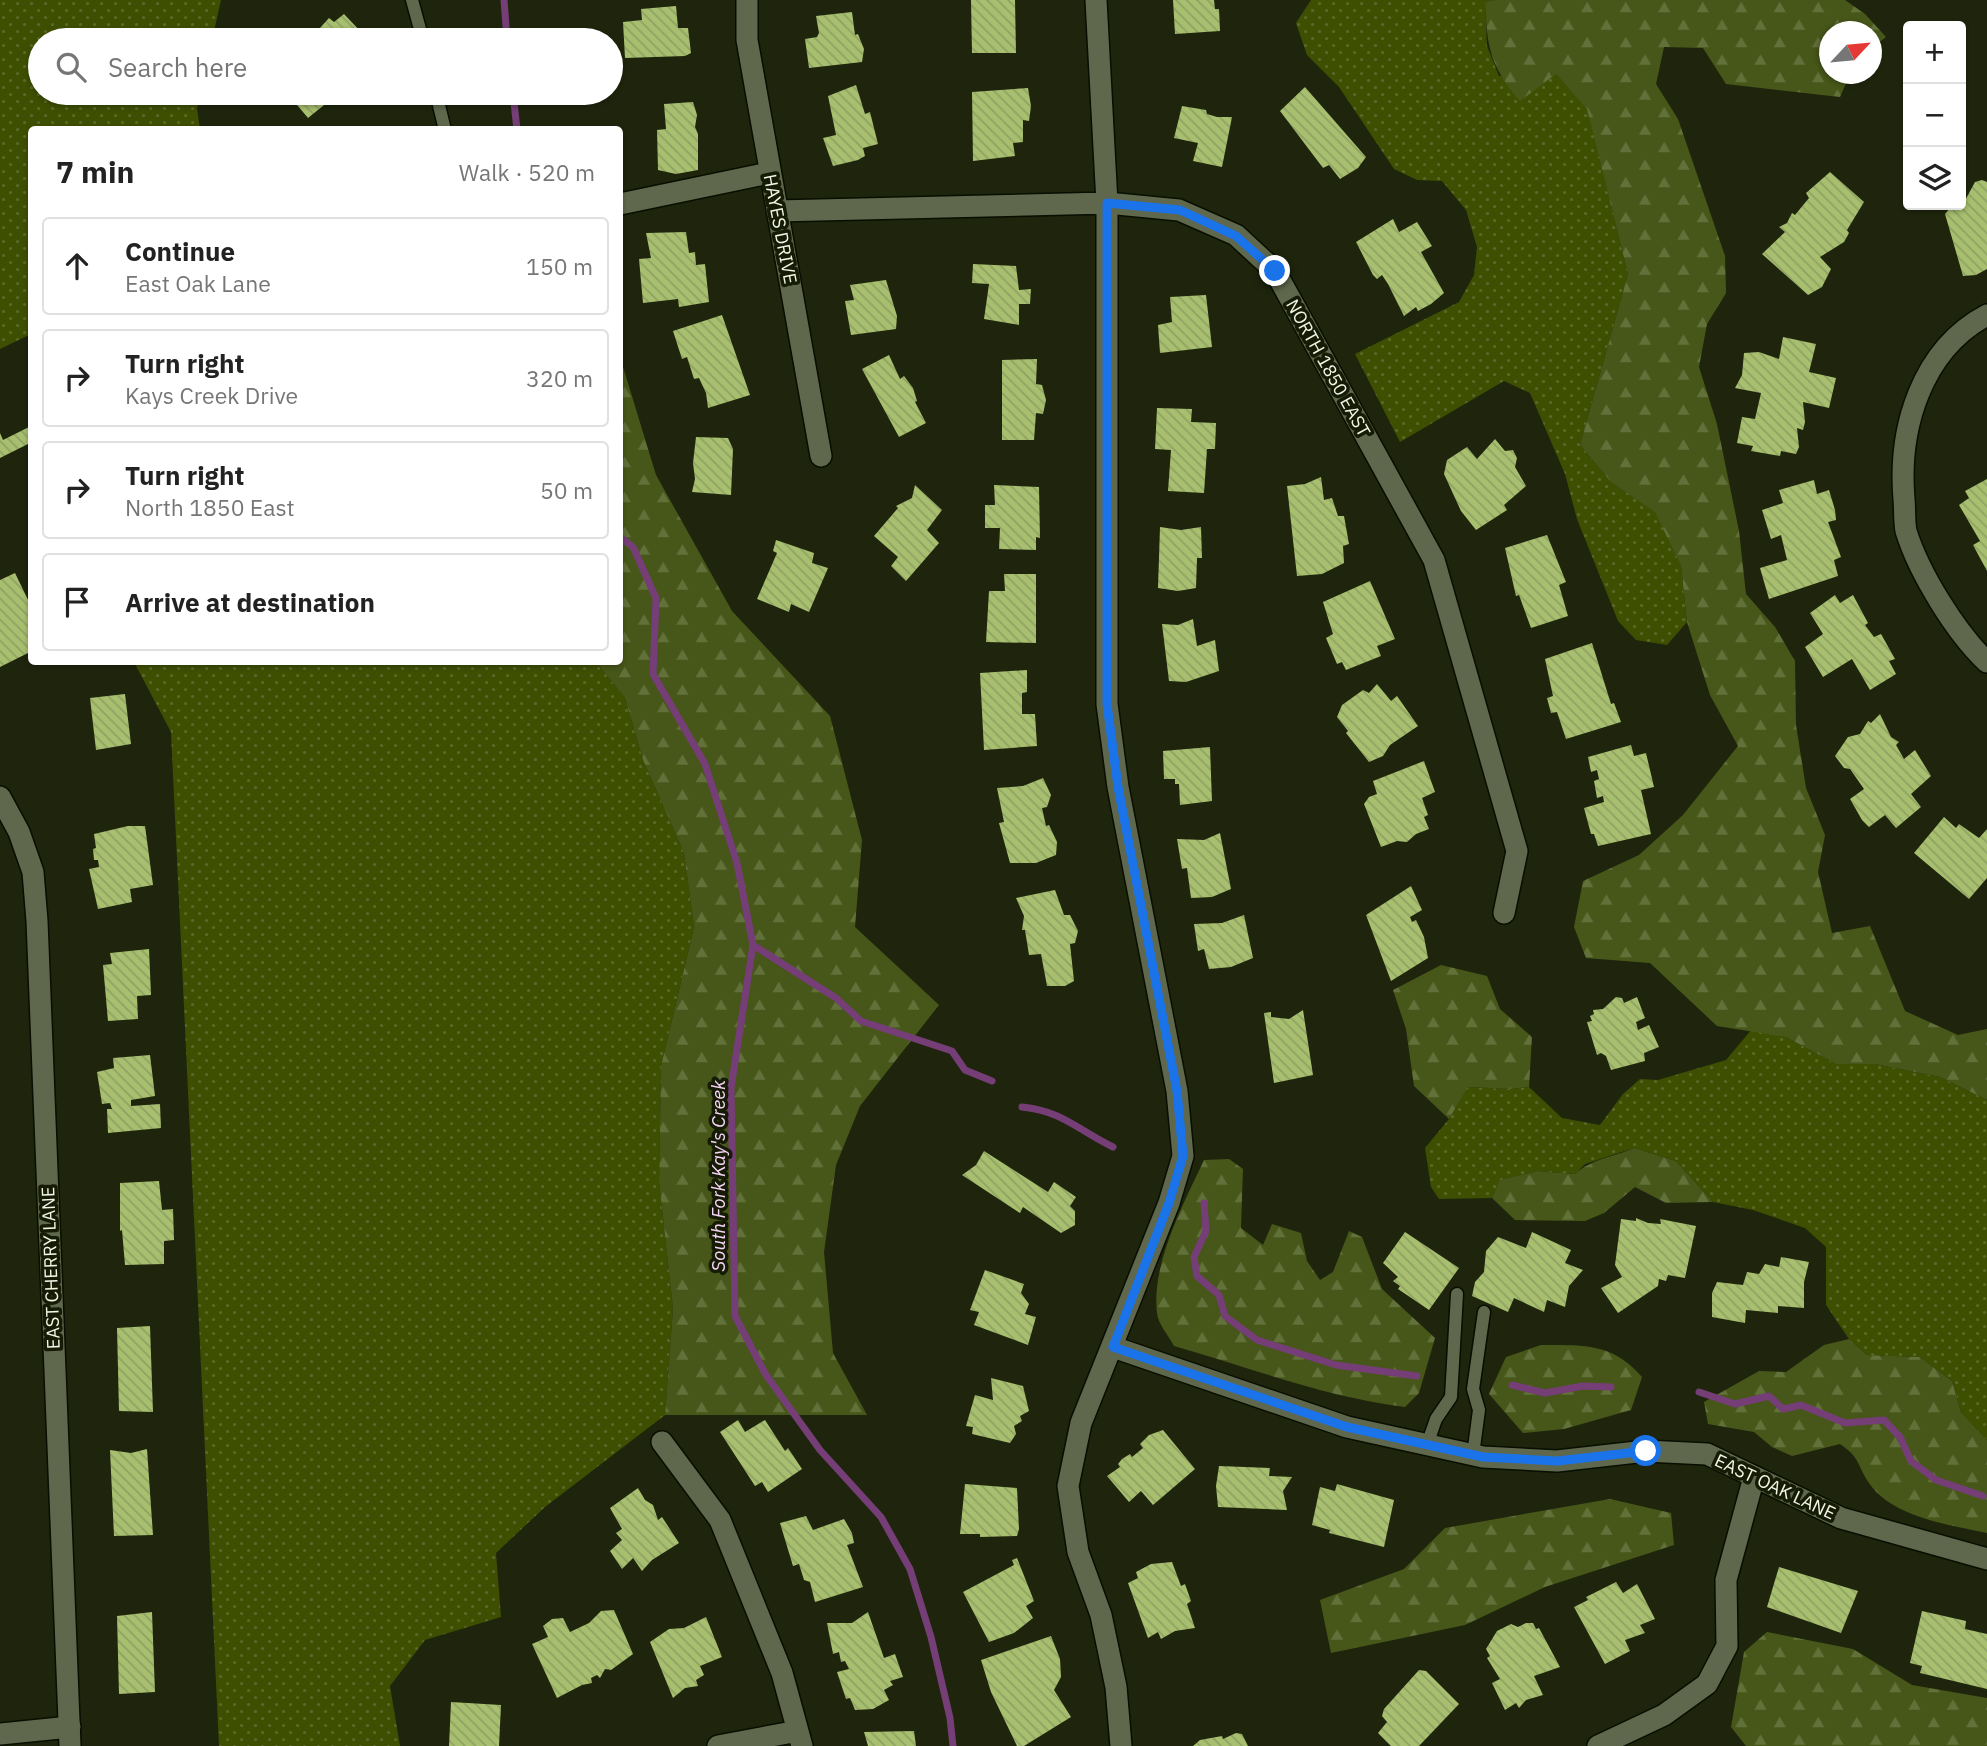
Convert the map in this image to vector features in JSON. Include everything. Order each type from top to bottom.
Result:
[{"type":"street","name":"HAYES DRIVE","points":[[747,0],[747,40],[821,456]]},
{"type":"street","points":[[1096,0],[1107,203],[1107,704],[1118,787],[1177,1091],[1183,1156],[1169,1203],[1080,1423],[1068,1486],[1078,1552],[1101,1615],[1114,1675],[1121,1746]]},
{"type":"street","points":[[623,203],[769,173]]},
{"type":"street","name":"NORTH 1850 EAST","points":[[777,211],[1107,203],[1180,210],[1236,236],[1275,271],[1434,560],[1459,639],[1517,851],[1504,913]]},
{"type":"street","points":[[1987,314],[1975,321],[1939,355],[1911,409],[1901,463],[1906,530],[1937,597],[1970,647],[1987,662]]},
{"type":"street","name":"EAST CHERRY LANE","points":[[0,797],[19,832],[33,872],[37,921],[70,1736]]},
{"type":"street","name":"EAST OAK LANE","points":[[1113,1347],[1347,1427],[1473,1455],[1557,1461],[1646,1451],[1707,1454],[1841,1518],[1987,1559]]},
{"type":"street","points":[[662,1442],[720,1520],[782,1673],[800,1738],[718,1746]]},
{"type":"street","points":[[1598,1746],[1664,1714],[1707,1684],[1727,1646],[1726,1580],[1754,1477]]},
{"type":"street","points":[[0,1734],[70,1736]]},
{"type":"lane","points":[[412,0],[419,28]]},
{"type":"lane","points":[[439,105],[444,126]]},
{"type":"lane","points":[[1427,1445],[1436,1419],[1451,1397],[1457,1294]]},
{"type":"lane","points":[[1473,1455],[1479,1410],[1473,1390],[1484,1311]]},
{"type":"green space","points":[[0,0],[221,0],[215,28],[28,28],[28,105],[198,105],[200,126],[28,126],[28,335],[0,349]]},
{"type":"green space","points":[[1311,0],[1495,0],[1485,2],[1487,46],[1499,76],[1556,74],[1587,108],[1628,274],[1580,445],[1611,482],[1655,511],[1681,566],[1687,622],[1667,645],[1636,640],[1618,621],[1577,519],[1565,474],[1530,393],[1504,381],[1400,442],[1355,354],[1459,302],[1474,275],[1477,247],[1466,210],[1442,181],[1417,180],[1394,169],[1339,87],[1307,55],[1296,23]]},
{"type":"green space","points":[[1845,0],[1871,21],[1819,21],[1819,84],[1846,84],[1840,97],[1726,84],[1703,48],[1664,47],[1656,84],[1678,119],[1725,256],[1726,293],[1707,324],[1699,367],[1717,424],[1739,531],[1746,594],[1775,627],[1795,661],[1796,725],[1806,788],[1825,835],[1818,872],[1832,933],[1870,926],[1905,1011],[1958,1035],[1987,1029],[1987,1100],[1940,1077],[1875,1064],[1836,1064],[1786,1037],[1717,1026],[1650,963],[1586,958],[1574,927],[1583,881],[1639,855],[1683,815],[1738,746],[1710,695],[1687,622],[1681,566],[1655,512],[1611,482],[1580,445],[1628,274],[1587,109],[1556,74],[1520,101],[1502,77],[1492,56],[1485,2]]},
{"type":"green space","points":[[623,367],[656,475],[732,611],[830,716],[862,840],[855,927],[939,1005],[860,1106],[836,1165],[824,1252],[833,1353],[867,1415],[665,1415],[673,1308],[659,1182],[661,1066],[694,927],[684,853],[643,760],[625,698],[598,665],[623,665]]},
{"type":"green space","points":[[136,665],[598,665],[625,698],[643,760],[684,853],[694,927],[661,1066],[659,1182],[673,1308],[665,1415],[545,1507],[496,1553],[501,1617],[425,1640],[390,1686],[400,1746],[219,1746],[171,732]]},
{"type":"green space","points":[[1441,965],[1487,976],[1500,1009],[1532,1037],[1529,1087],[1468,1087],[1449,1119],[1414,1086],[1406,1029],[1393,990]]},
{"type":"green space","points":[[1752,1029],[1786,1037],[1836,1064],[1875,1064],[1940,1077],[1987,1100],[1987,1440],[1961,1412],[1952,1381],[1920,1357],[1867,1355],[1849,1339],[1826,1305],[1826,1247],[1805,1228],[1753,1210],[1713,1202],[1676,1161],[1634,1148],[1585,1164],[1575,1174],[1537,1171],[1501,1180],[1492,1198],[1439,1199],[1431,1187],[1425,1148],[1449,1119],[1467,1087],[1529,1087],[1562,1118],[1600,1125],[1623,1094],[1640,1079],[1658,1080],[1726,1060]]},
{"type":"green space","points":[[1634,1148],[1676,1161],[1713,1202],[1666,1203],[1635,1187],[1604,1213],[1585,1221],[1515,1220],[1492,1198],[1500,1180],[1537,1171],[1575,1174],[1595,1162]]},
{"type":"green space","points":[[1229,1159],[1243,1169],[1241,1228],[1263,1245],[1272,1224],[1301,1233],[1307,1261],[1320,1280],[1333,1272],[1349,1231],[1362,1237],[1382,1289],[1435,1338],[1419,1393],[1405,1407],[1317,1389],[1174,1346],[1157,1313],[1156,1294],[1164,1254],[1204,1160]]},
{"type":"green space","points":[[1849,1339],[1867,1355],[1920,1357],[1952,1381],[1961,1412],[1987,1440],[1987,1533],[1922,1518],[1892,1504],[1879,1495],[1855,1457],[1840,1444],[1792,1456],[1772,1447],[1754,1432],[1708,1424],[1704,1402],[1759,1371],[1786,1372],[1824,1345]]},
{"type":"green space","points":[[1541,1345],[1584,1346],[1620,1358],[1642,1377],[1631,1410],[1564,1429],[1523,1433],[1489,1394],[1506,1357]]},
{"type":"green space","points":[[1610,1499],[1671,1513],[1674,1545],[1545,1587],[1465,1625],[1331,1653],[1320,1600],[1404,1569],[1445,1528]]},
{"type":"green space","points":[[1767,1632],[1853,1649],[1912,1685],[1987,1698],[1987,1746],[1746,1746],[1731,1727],[1744,1652]]},
{"type":"building","points":[[971,0],[1015,0],[1016,53],[972,53]]},
{"type":"building","points":[[1173,0],[1214,0],[1215,9],[1219,9],[1220,31],[1175,34]]},
{"type":"building","points":[[676,6],[678,28],[688,28],[691,53],[685,56],[625,58],[623,22],[642,20],[641,9]]},
{"type":"building","points":[[852,12],[855,35],[858,34],[864,49],[862,62],[809,68],[805,39],[817,37],[819,33],[816,16]]},
{"type":"building","points":[[344,14],[357,28],[320,28],[329,18],[334,22]]},
{"type":"building","points":[[856,85],[865,114],[870,112],[878,144],[863,148],[865,156],[858,160],[833,166],[823,138],[836,135],[828,96]]},
{"type":"building","points":[[1305,87],[1366,157],[1358,168],[1340,179],[1329,165],[1323,168],[1280,111]]},
{"type":"building","points":[[1028,88],[1031,106],[1029,121],[1023,120],[1023,142],[1013,143],[1015,156],[973,161],[972,92]]},
{"type":"building","points":[[693,102],[697,115],[695,127],[698,134],[698,170],[676,174],[658,170],[657,130],[666,129],[664,104]]},
{"type":"building","points":[[297,105],[324,105],[308,118]]},
{"type":"building","points":[[1182,106],[1206,110],[1207,114],[1217,117],[1232,117],[1222,167],[1193,161],[1198,143],[1174,138]]},
{"type":"building","points":[[1830,172],[1864,202],[1847,230],[1849,233],[1844,242],[1820,257],[1831,269],[1822,287],[1808,295],[1762,254],[1785,232],[1779,227],[1787,223],[1792,213],[1795,215],[1809,198],[1806,193]]},
{"type":"building","points":[[1975,182],[1987,182],[1987,269],[1976,275],[1963,276],[1945,214],[1948,210],[1966,210],[1966,199]]},
{"type":"building","points":[[1393,219],[1399,232],[1417,222],[1432,246],[1421,252],[1444,293],[1431,304],[1418,311],[1416,307],[1404,316],[1388,284],[1382,275],[1377,279],[1373,275],[1356,242]]},
{"type":"building","points":[[686,232],[689,253],[695,252],[696,265],[705,264],[709,302],[679,307],[678,299],[643,303],[639,259],[651,258],[646,233]]},
{"type":"building","points":[[973,264],[1016,266],[1019,290],[1031,289],[1030,304],[1019,304],[1019,325],[984,319],[989,284],[972,283]]},
{"type":"building","points":[[886,280],[897,316],[896,329],[851,335],[845,301],[854,300],[850,285]]},
{"type":"building","points":[[1206,295],[1212,347],[1160,353],[1158,325],[1172,322],[1170,297]]},
{"type":"building","points":[[722,315],[750,395],[708,408],[706,393],[699,378],[694,379],[687,357],[682,359],[673,331]]},
{"type":"building","points":[[1783,337],[1816,344],[1809,372],[1836,378],[1829,408],[1803,402],[1805,422],[1803,430],[1797,428],[1799,447],[1796,454],[1781,451],[1780,456],[1751,451],[1753,446],[1737,443],[1742,417],[1755,419],[1761,393],[1735,388],[1742,375],[1744,353],[1759,352],[1779,359]]},
{"type":"building","points":[[889,355],[900,379],[904,376],[913,388],[917,401],[915,402],[926,423],[899,437],[862,369]]},
{"type":"building","points":[[1037,359],[1036,384],[1042,385],[1046,400],[1043,414],[1036,413],[1034,440],[1002,440],[1002,360]]},
{"type":"building","points":[[1157,408],[1192,409],[1191,422],[1216,423],[1215,449],[1207,449],[1204,493],[1168,491],[1171,450],[1155,449]]},
{"type":"building","points":[[28,428],[28,444],[0,458],[0,433],[3,440]]},
{"type":"building","points":[[696,437],[728,438],[733,449],[731,495],[692,492]]},
{"type":"building","points":[[1495,439],[1505,451],[1513,450],[1517,458],[1515,467],[1526,486],[1504,505],[1507,510],[1476,530],[1461,511],[1444,474],[1447,460],[1467,447],[1477,459]]},
{"type":"building","points":[[1321,477],[1324,500],[1332,498],[1338,516],[1344,516],[1349,544],[1343,546],[1344,563],[1322,574],[1297,576],[1287,486],[1305,484]]},
{"type":"building","points":[[1987,479],[1987,571],[1973,545],[1980,541],[1959,505],[1969,498],[1965,491]]},
{"type":"building","points":[[1814,480],[1817,494],[1829,490],[1835,510],[1836,520],[1828,522],[1841,557],[1834,560],[1838,576],[1769,599],[1760,568],[1787,560],[1781,535],[1771,539],[1762,510],[1783,503],[1779,490]]},
{"type":"building","points":[[915,485],[942,510],[927,530],[939,543],[906,581],[891,566],[898,557],[874,536],[898,508],[896,506],[912,498]]},
{"type":"building","points":[[994,485],[1039,487],[1040,538],[1036,537],[1036,550],[999,549],[1000,528],[985,528],[985,505],[995,505]]},
{"type":"building","points":[[1160,527],[1181,530],[1201,527],[1202,558],[1197,558],[1196,588],[1178,591],[1158,588]]},
{"type":"building","points":[[1547,535],[1566,582],[1559,585],[1568,616],[1531,628],[1519,595],[1516,596],[1505,548]]},
{"type":"building","points":[[776,540],[814,553],[812,563],[828,568],[809,612],[791,604],[789,612],[757,599],[777,553],[773,551]]},
{"type":"building","points":[[15,573],[28,600],[28,653],[0,667],[0,580]]},
{"type":"building","points":[[1004,574],[1036,574],[1036,643],[986,642],[989,591],[1005,591]]},
{"type":"building","points":[[1370,581],[1395,639],[1377,646],[1381,656],[1346,670],[1342,662],[1337,664],[1326,638],[1333,634],[1323,602]]},
{"type":"building","points":[[1835,595],[1840,603],[1853,595],[1868,623],[1865,625],[1874,637],[1881,634],[1895,659],[1889,661],[1896,674],[1870,690],[1852,659],[1823,677],[1805,647],[1823,634],[1810,613]]},
{"type":"building","points":[[1193,619],[1197,646],[1215,640],[1219,671],[1186,682],[1169,681],[1162,624],[1178,625]]},
{"type":"building","points":[[1592,643],[1611,704],[1614,703],[1621,722],[1566,739],[1557,712],[1551,713],[1547,698],[1553,696],[1545,659]]},
{"type":"building","points":[[1027,670],[1027,692],[1022,693],[1022,714],[1035,714],[1037,746],[984,750],[980,673]]},
{"type":"building","points":[[1377,684],[1391,701],[1397,696],[1418,726],[1390,745],[1383,756],[1369,762],[1337,717],[1342,705],[1363,690],[1369,693]]},
{"type":"building","points":[[125,694],[131,744],[96,750],[90,698]]},
{"type":"building","points":[[1880,714],[1891,737],[1899,742],[1896,745],[1904,759],[1915,750],[1931,776],[1911,794],[1921,807],[1896,828],[1885,815],[1869,827],[1862,820],[1850,799],[1864,789],[1850,769],[1844,768],[1835,756],[1848,737],[1860,734],[1868,721],[1871,723]]},
{"type":"building","points":[[1631,745],[1634,756],[1646,753],[1654,787],[1641,790],[1651,834],[1598,846],[1594,834],[1591,834],[1584,808],[1604,802],[1603,796],[1597,798],[1594,781],[1599,779],[1597,770],[1591,772],[1588,757]]},
{"type":"building","points":[[1210,747],[1212,801],[1180,805],[1179,784],[1175,784],[1175,779],[1164,779],[1163,751]]},
{"type":"building","points":[[1424,761],[1435,792],[1422,798],[1428,815],[1424,817],[1429,829],[1416,834],[1407,842],[1397,841],[1381,847],[1364,804],[1369,797],[1377,794],[1373,781]]},
{"type":"building","points":[[1043,778],[1051,795],[1047,807],[1042,808],[1046,826],[1049,825],[1057,842],[1056,855],[1036,863],[1010,863],[999,823],[1004,822],[997,788],[1023,786]]},
{"type":"building","points":[[1944,817],[1956,828],[1959,824],[1979,838],[1987,829],[1987,878],[1969,899],[1914,853]]},
{"type":"building","points":[[128,826],[145,826],[153,885],[130,889],[132,902],[98,909],[89,869],[99,867],[98,860],[94,860],[94,834]]},
{"type":"building","points":[[1220,833],[1231,889],[1212,897],[1191,898],[1187,868],[1182,869],[1177,839],[1204,840]]},
{"type":"building","points":[[1411,886],[1422,910],[1410,917],[1412,922],[1416,920],[1424,937],[1428,958],[1391,981],[1366,915]]},
{"type":"building","points":[[1055,890],[1064,915],[1070,915],[1078,931],[1075,943],[1070,944],[1074,981],[1065,986],[1047,986],[1041,954],[1029,955],[1025,930],[1022,930],[1024,916],[1016,898]]},
{"type":"building","points":[[1244,915],[1253,958],[1231,967],[1209,969],[1204,949],[1198,951],[1194,924],[1222,923]]},
{"type":"building","points":[[149,949],[151,995],[137,996],[138,1019],[108,1021],[103,965],[112,964],[110,953]]},
{"type":"building","points":[[1616,997],[1622,998],[1624,1003],[1637,997],[1645,1018],[1636,1022],[1638,1030],[1649,1025],[1659,1047],[1644,1053],[1645,1061],[1611,1070],[1606,1056],[1601,1053],[1597,1055],[1587,1022],[1592,1021],[1590,1016],[1594,1014],[1593,1010],[1603,1009]]},
{"type":"building","points":[[1303,1010],[1313,1075],[1274,1083],[1264,1013],[1271,1012],[1271,1017],[1289,1019]]},
{"type":"building","points":[[150,1055],[155,1096],[131,1100],[131,1106],[160,1104],[161,1128],[108,1133],[107,1109],[112,1109],[110,1103],[102,1104],[97,1072],[114,1068],[113,1058]]},
{"type":"building","points":[[984,1151],[1048,1192],[1054,1182],[1076,1197],[1070,1206],[1075,1211],[1075,1225],[1061,1233],[1023,1207],[1020,1213],[962,1175],[976,1165]]},
{"type":"building","points":[[159,1181],[162,1210],[173,1209],[174,1240],[164,1241],[164,1264],[125,1265],[122,1230],[120,1231],[120,1183]]},
{"type":"building","points":[[1636,1218],[1648,1223],[1661,1224],[1660,1219],[1696,1226],[1685,1278],[1668,1275],[1666,1281],[1659,1279],[1658,1286],[1618,1313],[1601,1288],[1622,1277],[1615,1265],[1621,1219],[1636,1221]]},
{"type":"building","points":[[1405,1232],[1459,1268],[1429,1310],[1398,1289],[1400,1286],[1393,1281],[1398,1277],[1383,1263]]},
{"type":"building","points":[[1532,1232],[1571,1250],[1565,1263],[1583,1270],[1569,1286],[1565,1307],[1547,1300],[1544,1312],[1514,1298],[1508,1312],[1472,1296],[1475,1282],[1484,1272],[1486,1251],[1498,1237],[1526,1248]]},
{"type":"building","points":[[1781,1257],[1809,1262],[1804,1282],[1804,1308],[1778,1306],[1778,1313],[1746,1310],[1745,1323],[1712,1317],[1712,1293],[1717,1282],[1743,1285],[1747,1272],[1759,1274],[1765,1264],[1779,1267]]},
{"type":"building","points":[[985,1270],[1024,1284],[1021,1293],[1029,1304],[1025,1314],[1036,1317],[1028,1345],[974,1325],[979,1312],[970,1310]]},
{"type":"building","points":[[150,1326],[153,1412],[119,1411],[117,1328]]},
{"type":"building","points":[[991,1378],[1023,1386],[1029,1411],[1020,1416],[1022,1421],[1014,1426],[1016,1434],[1010,1443],[972,1434],[973,1427],[966,1426],[975,1395],[993,1400]]},
{"type":"building","points":[[738,1420],[745,1432],[765,1420],[785,1451],[788,1448],[802,1469],[768,1492],[762,1482],[755,1486],[720,1432]]},
{"type":"building","points":[[1163,1430],[1195,1469],[1153,1505],[1141,1491],[1129,1502],[1107,1476],[1120,1467],[1118,1464],[1122,1459],[1130,1454],[1132,1457],[1143,1448],[1140,1444],[1149,1435]]},
{"type":"building","points":[[147,1449],[153,1535],[114,1536],[110,1450],[131,1453]]},
{"type":"building","points":[[1219,1466],[1270,1468],[1269,1476],[1292,1477],[1283,1491],[1287,1510],[1218,1507],[1216,1486]]},
{"type":"building","points":[[965,1484],[1017,1488],[1017,1536],[980,1537],[980,1534],[960,1534]]},
{"type":"building","points":[[1337,1484],[1394,1500],[1384,1547],[1329,1533],[1330,1530],[1312,1525],[1320,1487],[1335,1491]]},
{"type":"building","points":[[638,1488],[645,1500],[653,1505],[658,1520],[662,1517],[679,1543],[652,1560],[642,1571],[633,1558],[622,1569],[610,1551],[622,1540],[616,1533],[622,1529],[610,1508]]},
{"type":"building","points":[[806,1516],[813,1530],[844,1519],[854,1543],[847,1545],[863,1587],[815,1602],[810,1582],[804,1580],[799,1564],[793,1566],[780,1523]]},
{"type":"building","points":[[1017,1558],[1034,1601],[1026,1606],[1033,1618],[1014,1633],[989,1642],[963,1592],[1014,1565],[1012,1560]]},
{"type":"building","points":[[1172,1562],[1181,1586],[1185,1584],[1191,1601],[1187,1604],[1195,1628],[1175,1631],[1161,1639],[1158,1632],[1148,1638],[1128,1583],[1138,1578],[1136,1572],[1151,1564]]},
{"type":"building","points":[[1779,1567],[1858,1591],[1841,1633],[1767,1607]]},
{"type":"building","points":[[1616,1582],[1623,1593],[1637,1584],[1655,1619],[1640,1625],[1645,1633],[1625,1640],[1630,1651],[1605,1664],[1574,1607],[1588,1600],[1586,1597]]},
{"type":"building","points":[[614,1610],[633,1654],[611,1670],[605,1669],[600,1678],[597,1675],[591,1678],[592,1683],[582,1685],[557,1698],[532,1644],[548,1637],[543,1626],[552,1619],[563,1618],[570,1632],[589,1623],[601,1611]]},
{"type":"building","points":[[1922,1611],[1966,1621],[1965,1629],[1987,1634],[1987,1689],[1920,1673],[1922,1666],[1910,1663]]},
{"type":"building","points":[[152,1612],[155,1692],[119,1694],[117,1616]]},
{"type":"building","points":[[868,1612],[884,1658],[895,1654],[903,1677],[890,1681],[893,1685],[884,1690],[889,1700],[873,1709],[855,1710],[850,1698],[846,1699],[837,1672],[849,1669],[845,1661],[841,1662],[839,1652],[833,1654],[827,1623],[852,1623]]},
{"type":"building","points":[[706,1617],[722,1657],[700,1666],[704,1675],[696,1680],[698,1686],[685,1688],[673,1698],[650,1642],[669,1629],[684,1628]]},
{"type":"building","points":[[1533,1623],[1536,1629],[1539,1628],[1560,1667],[1534,1676],[1543,1695],[1526,1700],[1519,1708],[1516,1703],[1505,1710],[1492,1683],[1500,1679],[1487,1658],[1490,1656],[1486,1649],[1497,1631],[1511,1624],[1518,1627]]},
{"type":"building","points":[[1051,1636],[1060,1659],[1061,1677],[1054,1690],[1071,1717],[1024,1746],[1017,1746],[991,1692],[981,1660]]},
{"type":"building","points":[[1419,1670],[1426,1671],[1459,1704],[1419,1746],[1391,1746],[1378,1733],[1387,1722],[1382,1716],[1384,1709]]},
{"type":"building","points":[[451,1702],[501,1705],[499,1746],[449,1746]]},
{"type":"building","points":[[914,1731],[916,1746],[868,1746],[864,1732]]},
{"type":"building","points":[[1236,1733],[1242,1734],[1248,1746],[1193,1746],[1200,1740],[1222,1736],[1223,1739]]},
{"type":"waterway","name":"South Fork Kay's Creek","points":[[504,0],[506,28]]},
{"type":"waterway","name":"South Fork Kay's Creek","points":[[514,105],[517,126]]},
{"type":"waterway","name":"South Fork Kay's Creek","points":[[623,539],[633,547],[656,598],[653,674],[705,764],[737,863],[753,945],[731,1088],[735,1316],[766,1375],[820,1450],[881,1517],[910,1569],[931,1637],[950,1718],[953,1746]]},
{"type":"waterway","points":[[753,945],[836,998],[861,1021],[952,1051],[965,1070],[992,1081]]},
{"type":"waterway","points":[[1022,1107],[1060,1117],[1113,1147]]},
{"type":"waterway","points":[[1204,1203],[1206,1231],[1194,1257],[1197,1276],[1219,1295],[1225,1316],[1257,1340],[1336,1365],[1417,1376]]},
{"type":"waterway","points":[[1512,1385],[1545,1393],[1583,1386],[1611,1387]]},
{"type":"waterway","points":[[1699,1392],[1735,1404],[1769,1396],[1783,1409],[1801,1405],[1845,1423],[1884,1420],[1900,1437],[1911,1461],[1936,1480],[1983,1496]]},
{"type":"route","points":[[1275,271],[1236,236],[1180,210],[1107,203],[1107,704],[1118,787],[1177,1091],[1183,1156],[1169,1203],[1113,1347],[1347,1427],[1483,1457],[1557,1461],[1646,1451]]}]
